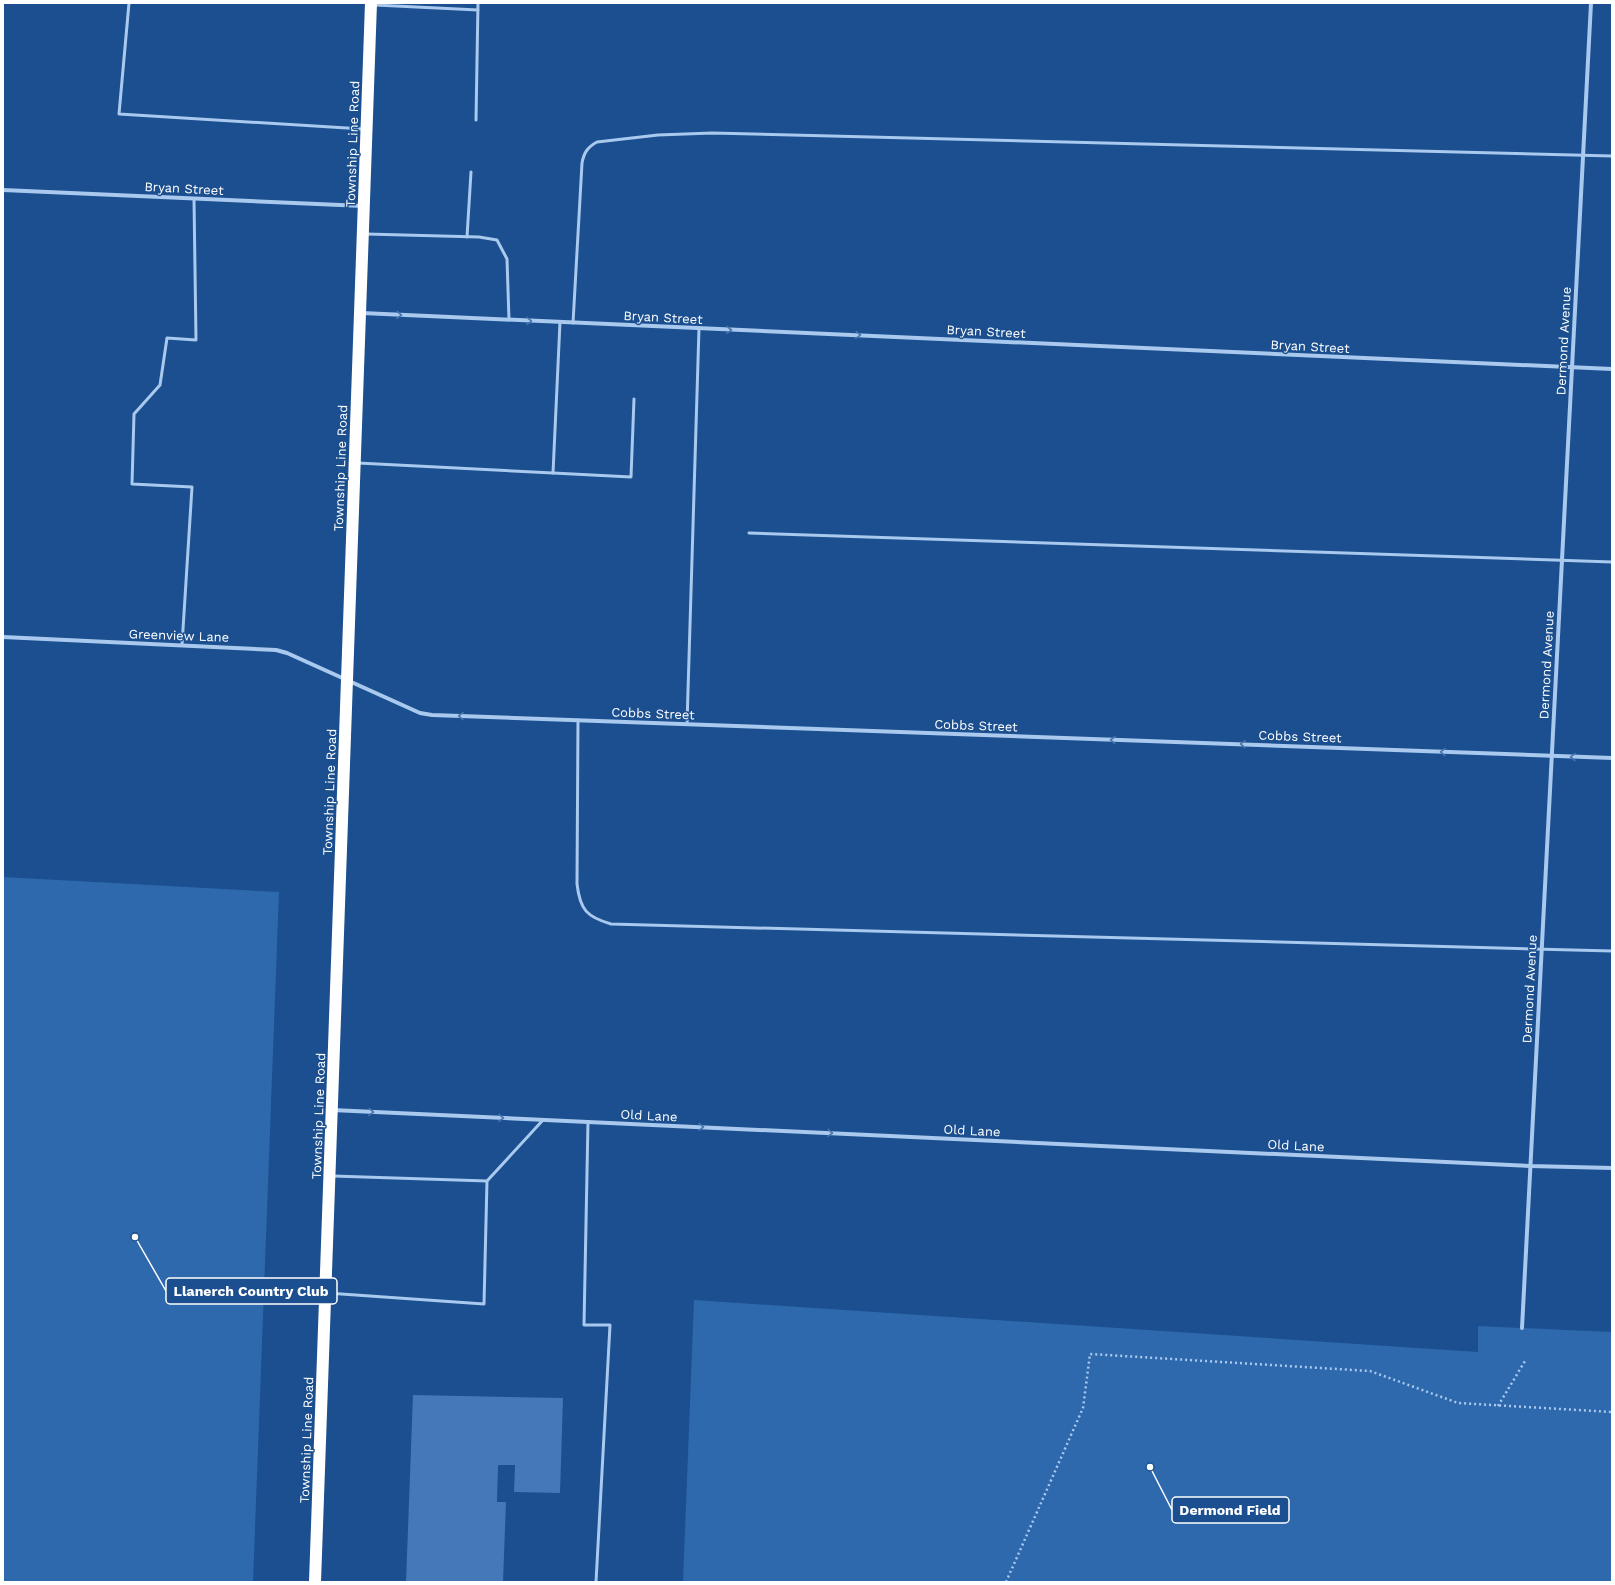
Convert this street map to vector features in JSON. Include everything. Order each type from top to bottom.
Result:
[{"type":"highway","name":"Township Line Road","points":[[316,1582],[371,4]]},
{"type":"street","name":"Dermond Avenue","points":[[1522,1328],[1591,3]]},
{"type":"street","name":"Bryan Street","points":[[3,190],[364,206]]},
{"type":"street","name":"Bryan Street","points":[[360,313],[1612,369]]},
{"type":"street","name":"Greenview Lane","points":[[3,637],[276,650],[287,653],[347,681]]},
{"type":"street","name":"Cobbs Street","points":[[347,681],[420,713],[1612,758]]},
{"type":"street","name":"Old Lane","points":[[332,1110],[1530,1166],[1612,1168]]},
{"type":"lane","points":[[129,3],[120,114],[367,129]]},
{"type":"lane","points":[[476,120],[478,3]]},
{"type":"lane","points":[[371,4],[478,10]]},
{"type":"lane","points":[[573,323],[583,155],[589,147],[598,142],[658,135],[712,132],[1612,156]]},
{"type":"lane","points":[[468,236],[471,172]]},
{"type":"lane","points":[[182,645],[192,487],[132,484],[134,414],[160,385],[167,338],[196,340],[194,199]]},
{"type":"lane","points":[[363,234],[468,236],[497,240],[507,259],[509,320]]},
{"type":"lane","points":[[553,474],[560,322]]},
{"type":"lane","points":[[687,724],[699,328]]},
{"type":"lane","points":[[354,463],[553,474],[631,476],[634,399]]},
{"type":"lane","points":[[748,533],[1562,562],[1612,562]]},
{"type":"lane","points":[[578,720],[578,897],[584,910],[595,919],[611,924],[1612,951]]},
{"type":"lane","points":[[326,1293],[484,1304],[487,1181],[542,1120]]},
{"type":"lane","points":[[588,1122],[584,1325],[610,1325],[596,1582]]},
{"type":"lane","points":[[330,1176],[487,1181]]},
{"type":"path","points":[[1006,1582],[1083,1408],[1090,1354],[1370,1371],[1458,1403],[1612,1412]]},
{"type":"path","points":[[1498,1406],[1525,1361]]},
{"type":"shaded area","points":[[3,877],[279,892],[253,1582],[3,1582]]},
{"type":"shaded area","points":[[694,1300],[1478,1352],[1478,1326],[1612,1332],[1612,1582],[683,1582]]},
{"type":"building","points":[[413,1395],[563,1398],[560,1493],[514,1492],[515,1465],[498,1465],[497,1502],[506,1502],[503,1582],[406,1582]]},
{"type":"place","name":"Llanerch Country Club","points":[[135,1237]]},
{"type":"place","name":"Dermond Field","points":[[1150,1467]]}]
